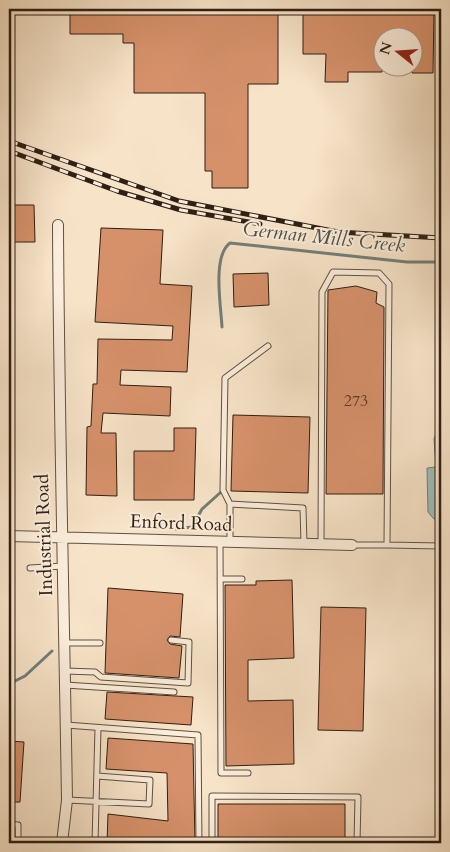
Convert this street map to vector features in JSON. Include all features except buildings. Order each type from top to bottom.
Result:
[{"type":"street","name":"Industrial Road","points":[[58,225],[59,480],[63,537],[67,800],[62,843]]},
{"type":"street","name":"Enford Road","points":[[9,536],[352,545]]},
{"type":"lane","points":[[321,544],[322,292],[333,272],[379,273],[389,284],[387,546]]},
{"type":"lane","points":[[248,773],[221,773],[220,579],[230,504],[223,490],[225,378],[268,346]]},
{"type":"lane","points":[[230,504],[304,508],[304,544]]},
{"type":"lane","points":[[352,545],[441,546]]},
{"type":"lane","points":[[30,568],[63,566]]},
{"type":"lane","points":[[220,579],[242,579]]},
{"type":"lane","points":[[65,671],[95,672],[101,677],[188,683],[189,642],[171,640]]},
{"type":"lane","points":[[65,643],[100,643]]},
{"type":"lane","points":[[65,685],[174,692]]},
{"type":"lane","points":[[66,724],[198,735],[200,843]]},
{"type":"lane","points":[[95,843],[98,728]]},
{"type":"lane","points":[[67,800],[149,804],[150,780],[97,776]]},
{"type":"lane","points":[[199,796],[358,796],[357,843]]},
{"type":"lane","points":[[212,796],[212,843]]},
{"type":"lane","points":[[9,824],[18,825],[18,843]]},
{"type":"water","points":[[441,421],[441,518],[434,519],[428,512],[427,468],[436,467],[434,439]]},
{"type":"waterway","name":"German Mills Creek","points":[[222,327],[219,270],[224,249],[230,243],[407,262],[441,262]]},
{"type":"waterway","name":"German Mills Creek","points":[[176,529],[192,527],[202,509],[221,492]]},
{"type":"waterway","name":"German Mills Creek","points":[[9,684],[25,676],[52,651]]},
{"type":"railway","points":[[9,141],[179,201],[338,232],[441,238]]},
{"type":"railway","points":[[9,151],[117,191],[181,210],[260,224]]}]
